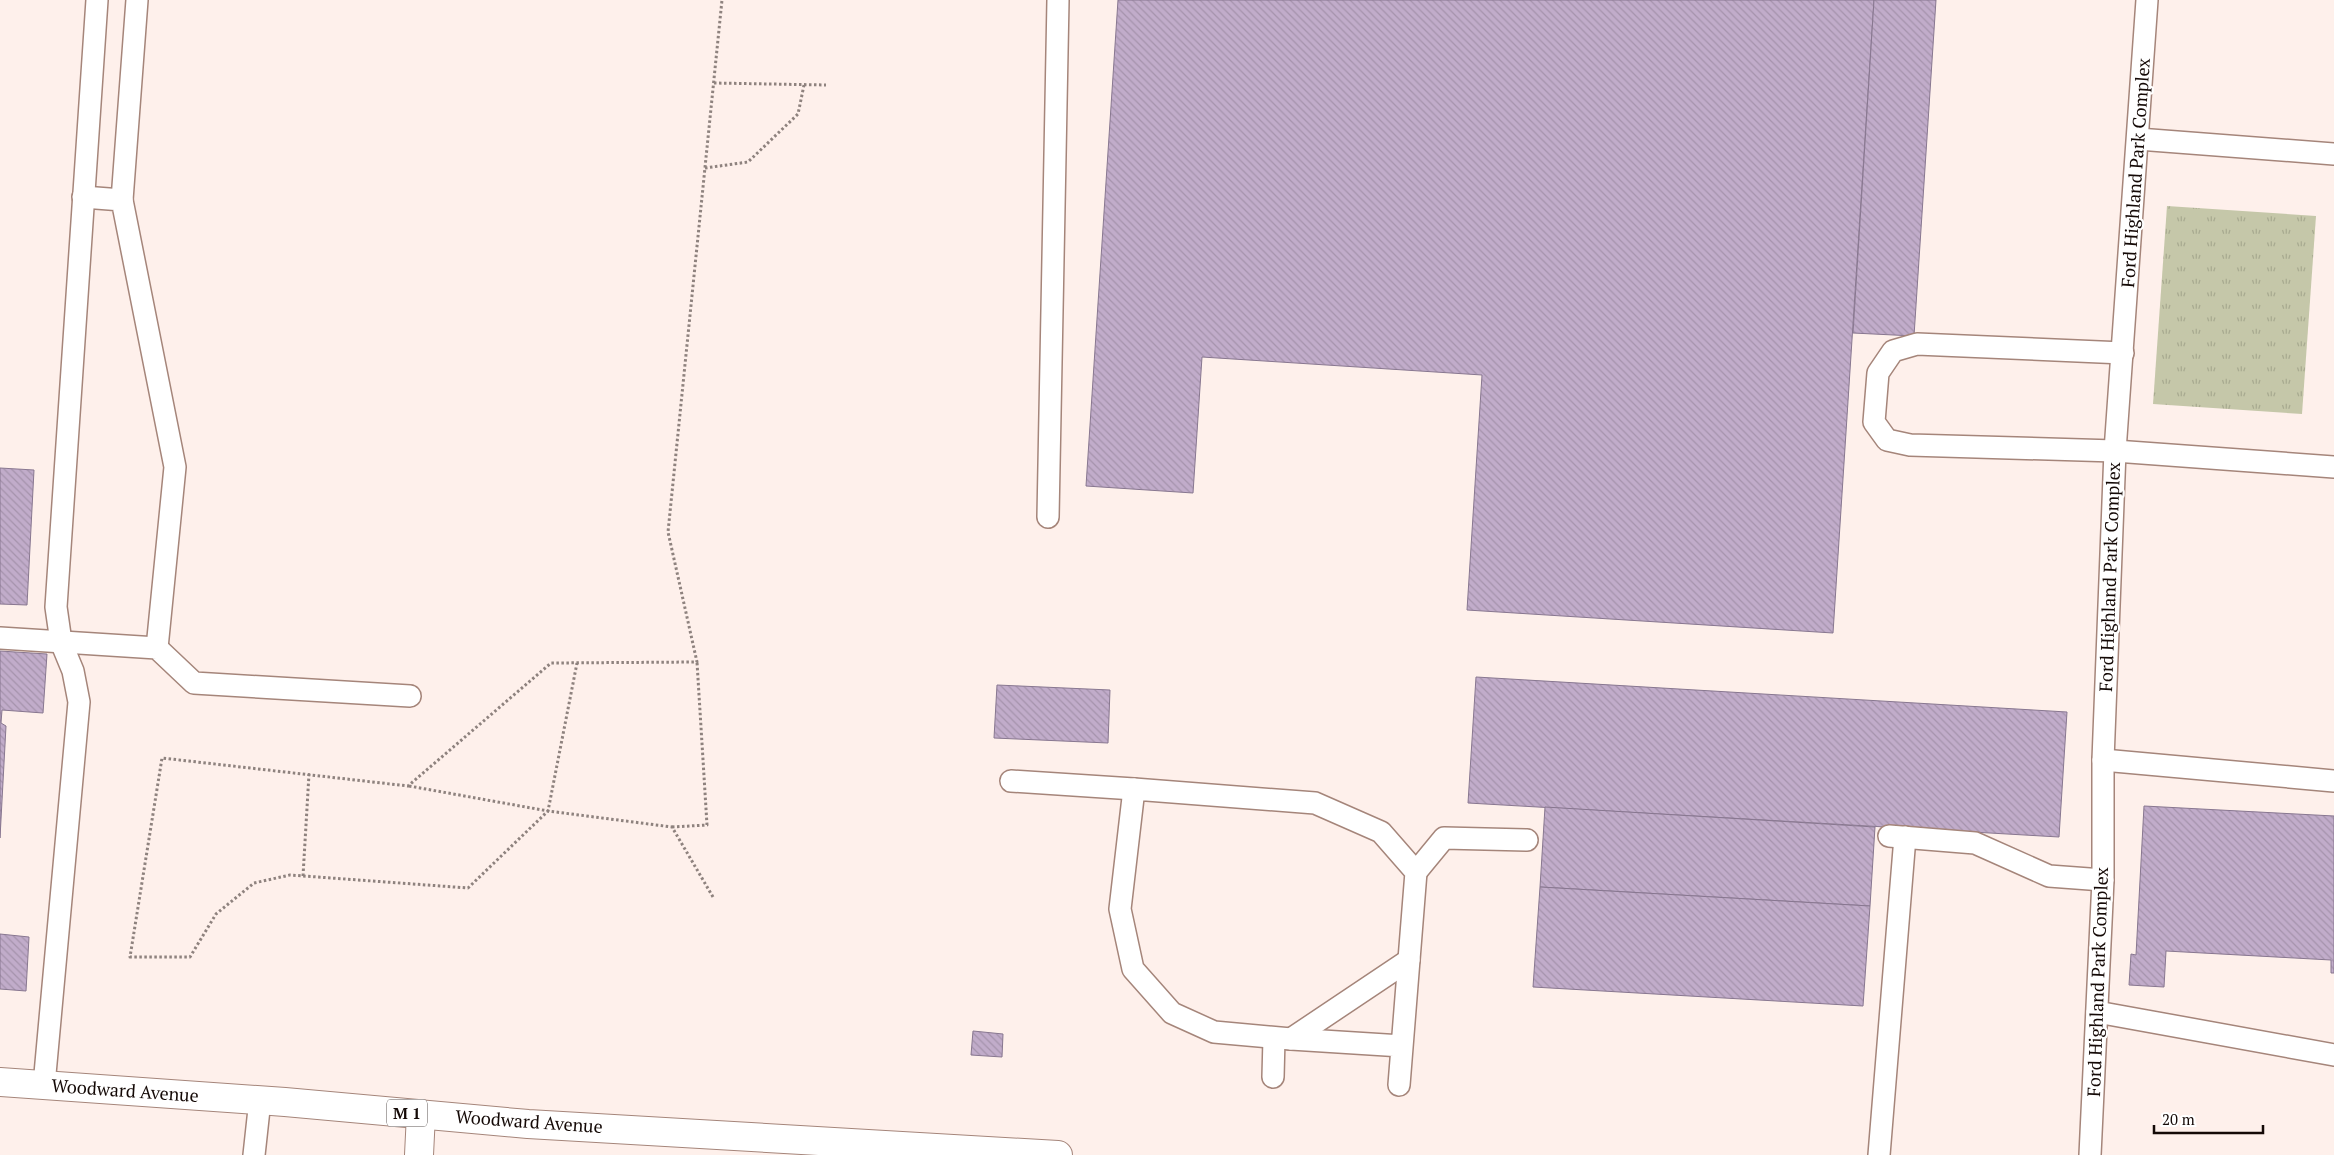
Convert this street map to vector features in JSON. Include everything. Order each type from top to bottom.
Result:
[{"type":"main road","name":"Woodward Avenue","points":[[0,1082],[260,1100],[528,1124],[1058,1155]]},
{"type":"main road","points":[[419,1155],[421,1114]]},
{"type":"lane","points":[[44,1085],[79,702],[73,671],[61,642],[56,607],[96,0]]},
{"type":"lane","points":[[136,0],[122,200],[175,467],[157,648]]},
{"type":"lane","points":[[1048,517],[1058,0]]},
{"type":"lane","name":"Ford Highland Park Complex","points":[[2090,1155],[2103,880],[2103,760],[2115,451],[2147,0]]},
{"type":"lane","points":[[2138,139],[2334,154]]},
{"type":"lane","points":[[83,197],[122,200]]},
{"type":"lane","points":[[2123,353],[1917,344],[1893,351],[1878,373],[1874,422],[1887,440],[1910,445],[2115,451],[2334,467]]},
{"type":"lane","points":[[0,638],[157,648],[194,683],[410,696]]},
{"type":"lane","points":[[2103,760],[2334,781]]},
{"type":"lane","points":[[1011,781],[1315,802],[1381,832],[1416,872]]},
{"type":"lane","points":[[1134,789],[1120,909],[1133,969],[1172,1013],[1214,1032],[1282,1039],[1402,1046]]},
{"type":"lane","points":[[1878,1155],[1897,837],[1975,844],[2049,876],[2103,880]]},
{"type":"lane","points":[[1399,1085],[1416,872],[1444,838],[1527,840]]},
{"type":"lane","points":[[1273,1077],[1282,1039],[1409,960]]},
{"type":"lane","points":[[2097,1012],[2334,1055]]},
{"type":"lane","points":[[254,1155],[260,1100]]},
{"type":"path","points":[[577,663],[548,811],[468,888],[290,875],[254,883],[216,914],[190,957],[130,957],[162,758],[408,786],[548,811],[672,827],[707,825],[698,662],[668,532],[722,0]]},
{"type":"path","points":[[714,83],[826,85]]},
{"type":"path","points":[[705,168],[748,162],[798,114],[804,85]]},
{"type":"path","points":[[408,786],[551,663],[698,662]]},
{"type":"path","points":[[303,876],[309,774]]},
{"type":"path","points":[[672,827],[713,897]]},
{"type":"green space","points":[[2167,206],[2316,216],[2302,414],[2153,404]]},
{"type":"building","points":[[1118,0],[1874,0],[1833,633],[1467,610],[1482,375],[1202,357],[1193,493],[1086,486]]},
{"type":"building","points":[[1874,0],[1936,0],[1914,336],[1853,333]]},
{"type":"building","points":[[0,468],[34,470],[27,605],[0,604]]},
{"type":"building","points":[[0,651],[47,654],[43,713],[2,710],[1,723],[6,726],[0,838]]},
{"type":"building","points":[[1476,677],[2067,712],[2059,837],[1468,803]]},
{"type":"building","points":[[997,685],[1110,690],[1108,743],[994,738]]},
{"type":"building","points":[[2144,806],[2334,816],[2334,973],[2331,973],[2331,960],[2166,951],[2164,987],[2129,985],[2131,954],[2136,955]]},
{"type":"building","points":[[1545,807],[1875,827],[1870,906],[1540,887]]},
{"type":"building","points":[[1540,887],[1870,906],[1863,1006],[1533,987]]},
{"type":"building","points":[[0,934],[29,937],[26,991],[0,989]]},
{"type":"building","points":[[973,1031],[1003,1034],[1002,1057],[971,1055]]}]
